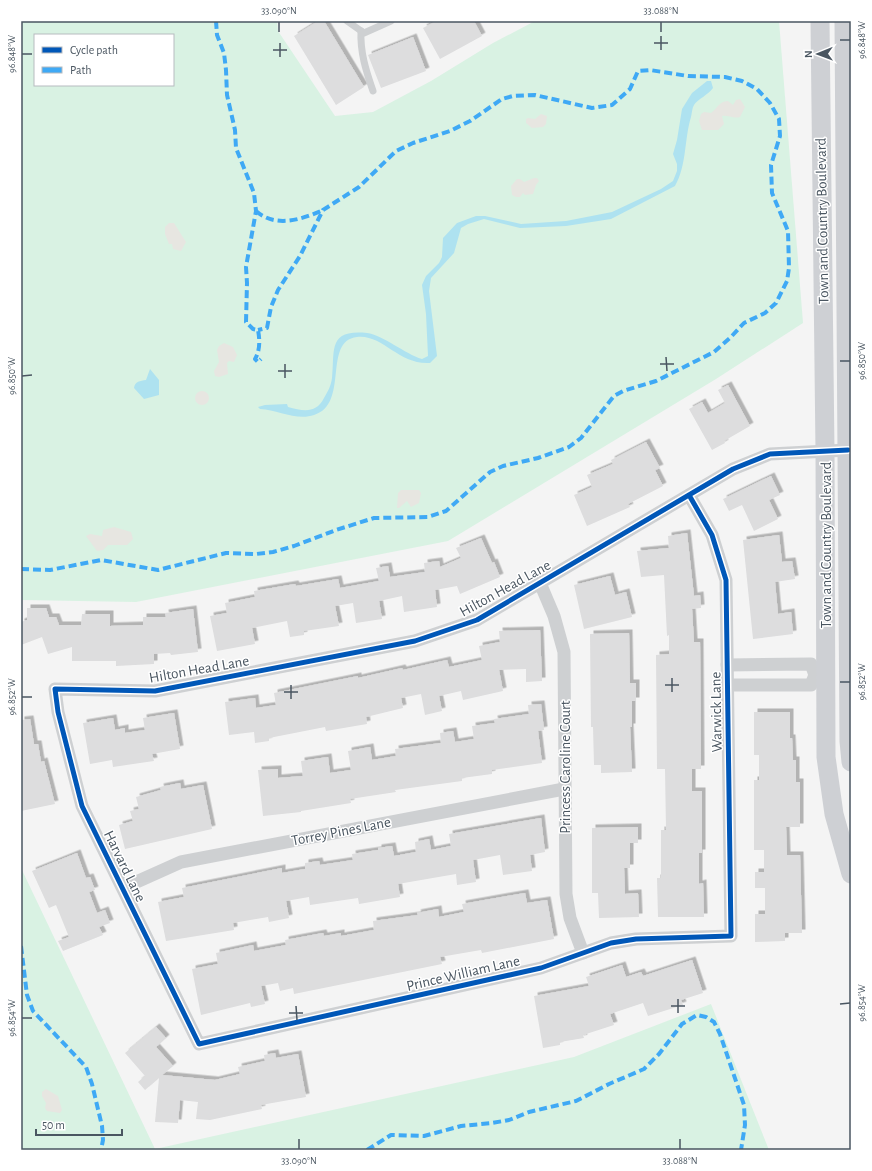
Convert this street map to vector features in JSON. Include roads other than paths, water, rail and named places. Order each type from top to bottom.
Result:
[{"type":"main road","name":"Town and Country Boulevard","points":[[820,21],[825,451],[820,674],[825,702],[826,757],[834,814],[851,874]]},
{"type":"main road","name":"Town and Country Boulevard","points":[[844,21],[850,673],[849,702],[851,762]]},
{"type":"main road","points":[[825,702],[849,702]]},
{"type":"street","name":"Hilton Head Lane","points":[[55,689],[155,690],[415,641],[476,620],[733,470],[770,454],[848,450]]},
{"type":"street","name":"Warwick Lane","points":[[689,495],[712,535],[726,580],[731,936]]},
{"type":"street","name":"Princess Caroline Court","points":[[540,583],[554,616],[564,652],[566,894],[570,918],[583,953]]},
{"type":"street","points":[[727,665],[810,664],[820,674],[811,686],[728,685]]},
{"type":"street","name":"Harvard Lane","points":[[55,689],[58,712],[82,806],[199,1044]]},
{"type":"street","name":"Torrey Pines Lane","points":[[123,888],[181,862],[564,789]]},
{"type":"street","name":"Prince William Lane","points":[[199,1044],[541,968],[611,943],[636,939],[731,936]]},
{"type":"lane","points":[[347,21],[364,33],[391,21]]},
{"type":"lane","points":[[361,30],[360,43],[364,66],[373,90]]},
{"type":"water","points":[[707,81],[711,81],[713,88],[693,106],[682,170],[675,186],[611,219],[566,226],[520,228],[484,219],[468,224],[461,228],[454,253],[431,278],[429,291],[437,356],[430,363],[409,359],[375,340],[366,337],[357,337],[347,341],[341,349],[331,399],[325,409],[308,417],[301,417],[260,409],[258,407],[265,405],[287,404],[288,407],[299,410],[309,410],[317,407],[321,403],[331,384],[336,344],[339,338],[345,335],[354,333],[373,334],[415,357],[422,359],[428,356],[426,314],[422,285],[426,276],[439,263],[442,257],[443,238],[457,223],[476,216],[485,216],[521,224],[566,221],[612,212],[661,189],[673,181],[677,171],[677,164],[673,154],[682,109],[692,93]]},
{"type":"water","points":[[150,369],[159,380],[159,395],[144,399],[134,388],[140,381],[146,380]]}]
